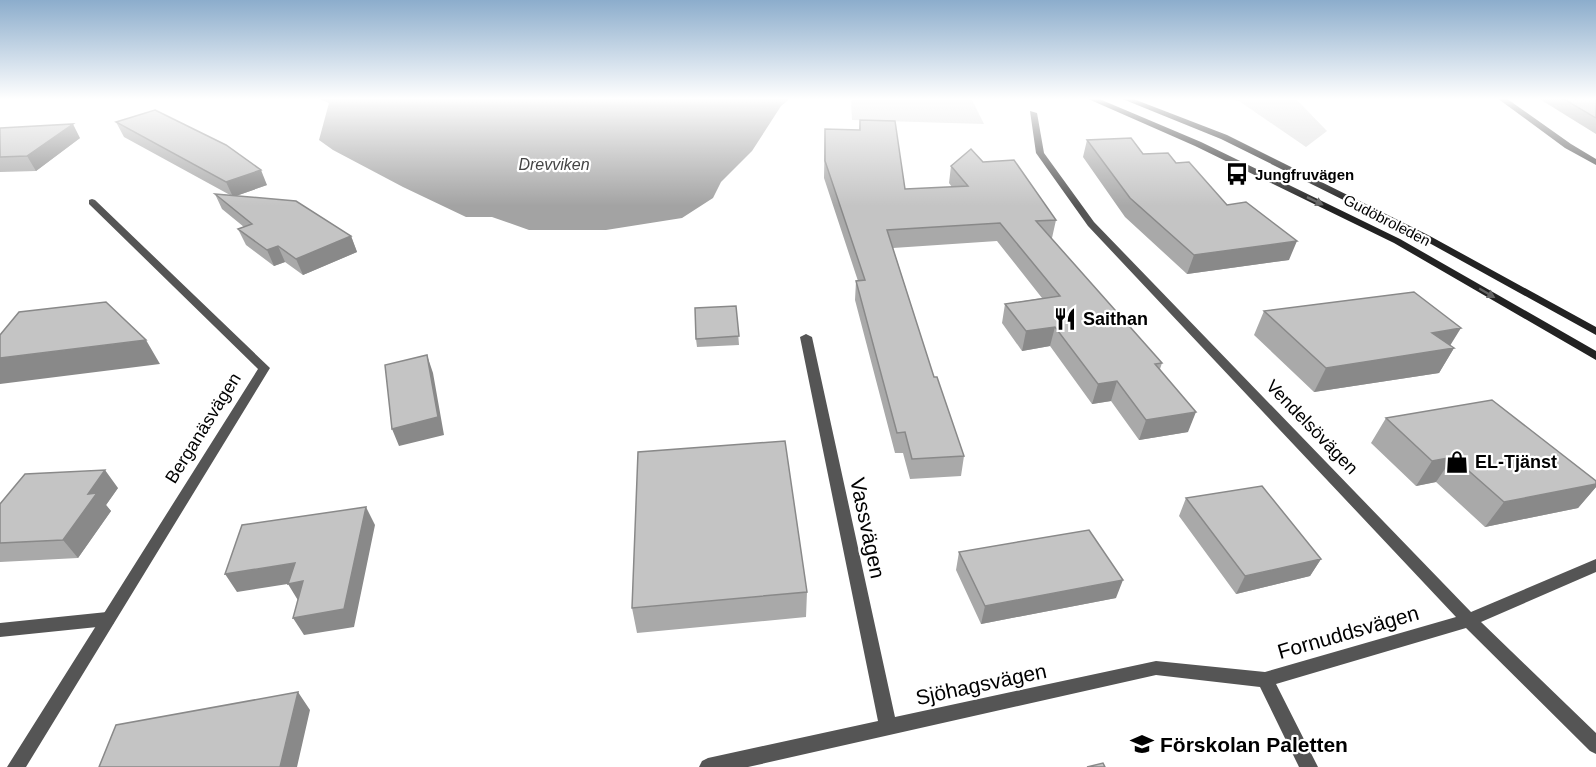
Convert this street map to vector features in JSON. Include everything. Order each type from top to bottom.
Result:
[{"type":"main road","name":"Gudöbroleden","points":[[1174,134],[1397,241],[1596,356]]},
{"type":"main road","name":"Gudöbroleden","points":[[1216,134],[1425,237],[1596,332]]},
{"type":"street","name":"Vendelsövägen","points":[[1037,134],[1040,153],[1091,224],[1469,620],[1596,746]]},
{"type":"street","points":[[1551,134],[1596,162]]},
{"type":"street","name":"Berganäsvägen","points":[[16,767],[264,368],[92,202]]},
{"type":"street","name":"Vassvägen","points":[[806,337],[888,727]]},
{"type":"street","name":"Fornuddsvägen","points":[[1309,767],[1265,680],[1469,620],[1596,565]]},
{"type":"street","points":[[0,630],[107,619]]},
{"type":"street","name":"Sjöhagsvägen","points":[[708,767],[1156,668],[1265,680]]},
{"type":"shaded area","points":[[1287,134],[1323,134],[1306,147]]},
{"type":"water","name":"Drevviken","points":[[321,134],[763,134],[752,151],[721,182],[713,198],[682,218],[606,230],[529,230],[492,217],[466,217],[403,187],[333,150],[319,140]]},
{"type":"building","points":[[0,134],[59,134],[27,156],[0,157]]},
{"type":"building","points":[[138,134],[203,134],[226,145],[261,170],[226,182]]},
{"type":"building","points":[[825,134],[897,134],[905,189],[968,186],[951,166],[971,149],[983,162],[1014,160],[1056,220],[1036,221],[1162,363],[1155,364],[1196,412],[1146,420],[1117,381],[1098,384],[1055,327],[1026,331],[1005,304],[1060,296],[1000,223],[887,230],[934,377],[937,377],[964,456],[912,459],[905,432],[897,433],[856,281],[865,280],[825,161]]},
{"type":"building","points":[[1131,138],[1143,154],[1168,153],[1176,163],[1189,162],[1227,205],[1246,202],[1297,241],[1194,255],[1130,198],[1087,140]]},
{"type":"building","points":[[215,194],[296,201],[351,236],[296,259],[278,246],[267,250],[238,229],[252,224]]},
{"type":"building","points":[[1414,292],[1461,328],[1432,333],[1454,348],[1326,368],[1264,311]]},
{"type":"building","points":[[106,302],[146,340],[0,358],[0,335],[19,312]]},
{"type":"building","points":[[736,306],[739,336],[696,339],[695,308]]},
{"type":"building","points":[[427,355],[438,417],[392,429],[385,365]]},
{"type":"building","points":[[1492,400],[1596,481],[1596,484],[1504,502],[1453,457],[1432,461],[1386,418]]},
{"type":"building","points":[[785,441],[807,592],[632,608],[638,452]]},
{"type":"building","points":[[105,470],[88,494],[97,493],[63,540],[0,543],[0,504],[25,474]]},
{"type":"building","points":[[1262,486],[1321,559],[1245,576],[1186,498]]},
{"type":"building","points":[[366,507],[344,609],[293,618],[303,581],[288,584],[295,563],[225,574],[242,525]]},
{"type":"building","points":[[1089,530],[1123,580],[985,606],[959,552]]},
{"type":"building","points":[[298,692],[280,767],[99,767],[116,725]]},
{"type":"building","points":[[1103,763],[1105,767],[1087,767]]},
{"type":"place","name":"Jungfruvägen","points":[[1237,174]]},
{"type":"place","name":"Saithan","points":[[1065,319]]},
{"type":"place","name":"EL-Tjänst","points":[[1457,462]]},
{"type":"place","name":"Förskolan Paletten","points":[[1142,744]]}]
